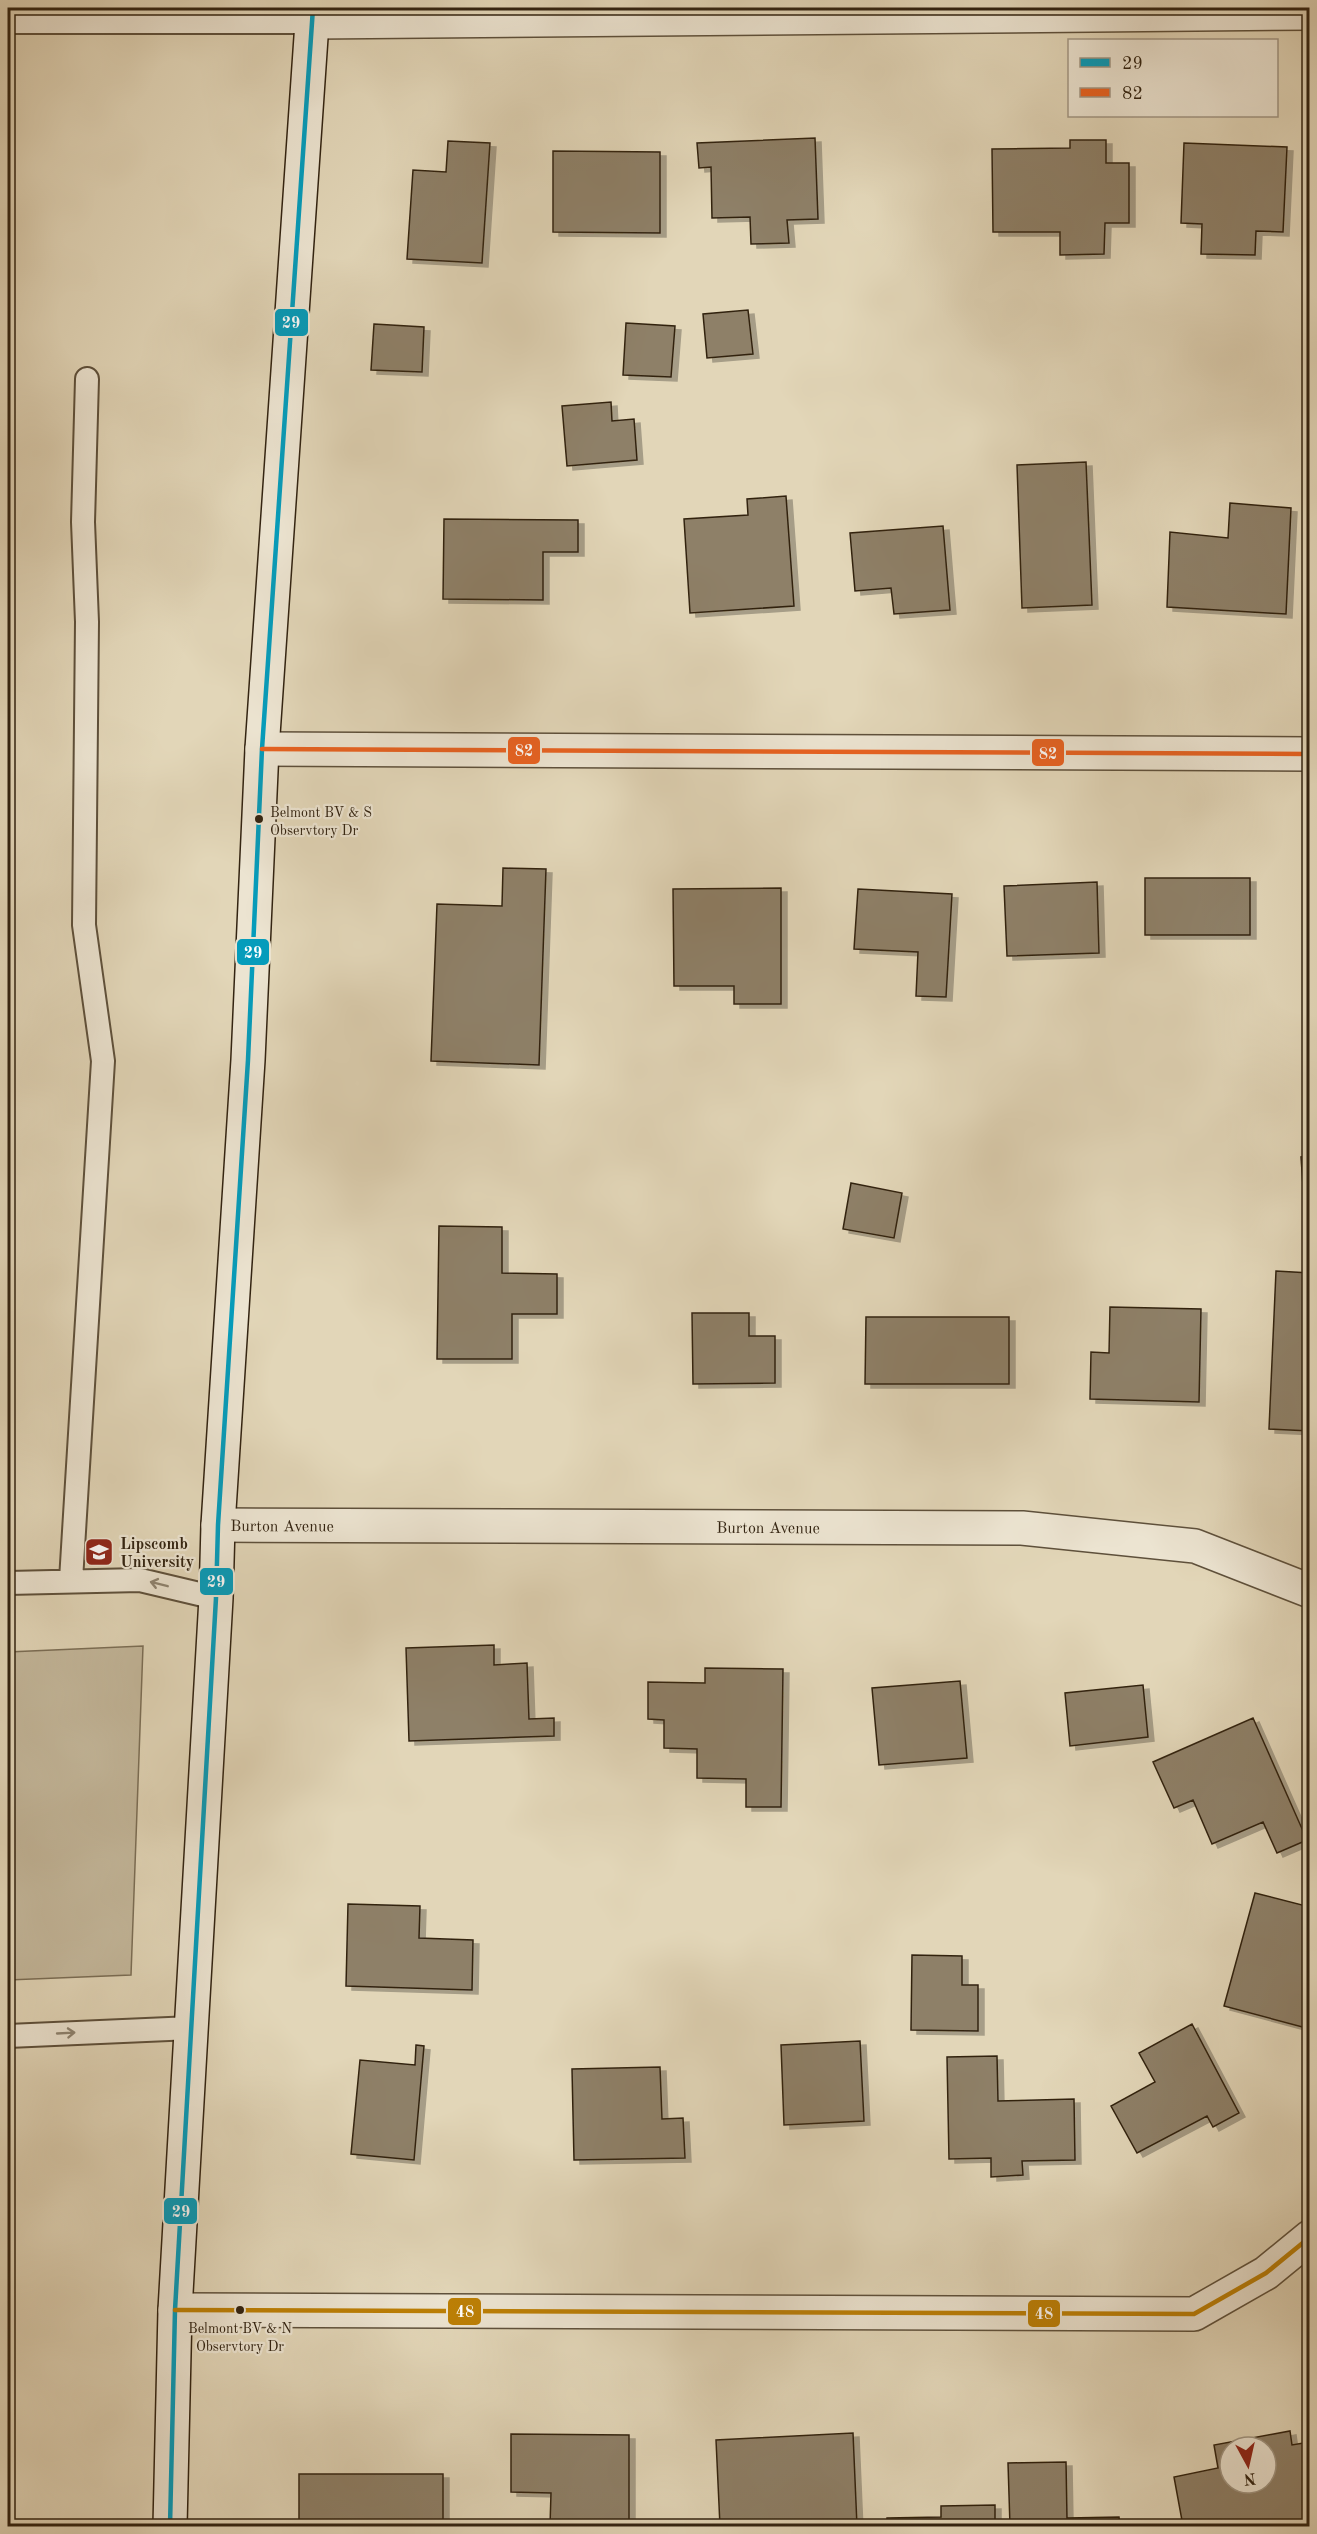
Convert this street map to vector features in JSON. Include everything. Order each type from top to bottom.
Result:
[{"type":"street","points":[[170,2526],[175,2310],[216,1598],[218,1525],[248,1060],[262,749],[313,15],[1310,13]]},
{"type":"street","points":[[262,749],[1310,754]]},
{"type":"street","name":"Burton Avenue","points":[[218,1525],[1022,1528],[1195,1546],[1310,1591]]},
{"type":"street","points":[[175,2310],[1194,2314],[1266,2273],[1310,2237]]},
{"type":"lane","points":[[8,22],[313,15]]},
{"type":"lane","points":[[71,1580],[103,1061],[84,925],[87,622],[82,522],[87,379]]},
{"type":"lane","points":[[8,1583],[140,1580],[216,1598]]},
{"type":"lane","points":[[8,2036],[192,2028]]},
{"type":"shaded area","points":[[143,1646],[131,1975],[8,1980],[8,1652]]},
{"type":"building","points":[[815,138],[818,219],[787,220],[789,243],[751,244],[750,217],[712,218],[711,167],[699,168],[697,143]]},
{"type":"building","points":[[1070,140],[1106,140],[1106,163],[1129,163],[1129,223],[1105,223],[1104,254],[1060,255],[1060,232],[993,232],[992,149],[1070,148]]},
{"type":"building","points":[[448,141],[490,143],[482,263],[407,259],[413,170],[446,172]]},
{"type":"building","points":[[1184,143],[1287,147],[1283,232],[1256,231],[1255,255],[1201,254],[1202,224],[1181,223]]},
{"type":"building","points":[[553,151],[660,152],[660,233],[553,232]]},
{"type":"building","points":[[748,310],[753,354],[707,358],[703,314]]},
{"type":"building","points":[[626,323],[675,326],[671,377],[623,375]]},
{"type":"building","points":[[374,324],[424,327],[422,372],[371,370]]},
{"type":"building","points":[[611,402],[612,421],[634,419],[637,460],[567,466],[562,406]]},
{"type":"building","points":[[1086,462],[1092,605],[1022,608],[1017,465]]},
{"type":"building","points":[[786,496],[794,606],[690,613],[684,519],[748,515],[747,499]]},
{"type":"building","points":[[1230,503],[1291,508],[1286,614],[1167,607],[1170,532],[1228,538]]},
{"type":"building","points":[[444,519],[578,520],[578,552],[543,552],[543,600],[443,599]]},
{"type":"building","points":[[943,526],[950,610],[894,614],[891,588],[855,591],[850,533]]},
{"type":"building","points":[[503,868],[546,869],[539,1065],[431,1061],[437,904],[502,906]]},
{"type":"building","points":[[1145,878],[1250,878],[1250,935],[1145,935]]},
{"type":"building","points":[[1097,882],[1099,953],[1007,956],[1004,886]]},
{"type":"building","points":[[781,888],[781,1004],[734,1004],[734,986],[674,986],[673,889]]},
{"type":"building","points":[[858,889],[952,894],[946,997],[916,996],[918,952],[854,949]]},
{"type":"building","points":[[1310,1142],[1310,1215],[1305,1215],[1301,1157],[1308,1156],[1307,1143]]},
{"type":"building","points":[[851,1183],[902,1193],[894,1238],[843,1229]]},
{"type":"building","points":[[439,1226],[502,1227],[502,1273],[557,1274],[557,1314],[512,1314],[512,1359],[437,1359]]},
{"type":"building","points":[[1276,1271],[1310,1273],[1310,1431],[1269,1429]]},
{"type":"building","points":[[1110,1307],[1201,1309],[1199,1402],[1090,1399],[1091,1352],[1109,1353]]},
{"type":"building","points":[[692,1313],[749,1313],[749,1336],[775,1336],[775,1383],[693,1384]]},
{"type":"building","points":[[866,1317],[1009,1317],[1009,1384],[865,1384]]},
{"type":"building","points":[[494,1645],[494,1665],[527,1663],[529,1719],[554,1718],[554,1736],[409,1741],[406,1648]]},
{"type":"building","points":[[705,1668],[783,1669],[781,1807],[746,1807],[746,1779],[697,1778],[697,1749],[664,1748],[664,1720],[648,1719],[648,1682],[705,1683]]},
{"type":"building","points":[[960,1681],[967,1758],[879,1765],[872,1688]]},
{"type":"building","points":[[1143,1685],[1148,1737],[1070,1746],[1065,1693]]},
{"type":"building","points":[[1253,1718],[1307,1840],[1277,1853],[1263,1822],[1212,1844],[1193,1800],[1174,1808],[1153,1762]]},
{"type":"building","points":[[1255,1893],[1310,1907],[1310,2029],[1224,2006]]},
{"type":"building","points":[[348,1904],[420,1906],[419,1938],[473,1940],[472,1990],[346,1986]]},
{"type":"building","points":[[912,1955],[962,1956],[962,1985],[978,1985],[978,2031],[911,2030]]},
{"type":"building","points":[[1192,2024],[1239,2113],[1213,2127],[1207,2116],[1137,2153],[1111,2106],[1155,2082],[1139,2053]]},
{"type":"building","points":[[860,2041],[864,2121],[784,2125],[781,2045]]},
{"type":"building","points":[[416,2045],[424,2046],[414,2160],[351,2154],[360,2060],[415,2065]]},
{"type":"building","points":[[997,2056],[998,2101],[1074,2099],[1075,2160],[1022,2161],[1023,2175],[991,2177],[991,2158],[949,2159],[947,2057]]},
{"type":"building","points":[[660,2067],[662,2119],[683,2118],[685,2158],[574,2160],[572,2069]]},
{"type":"building","points":[[1290,2431],[1292,2445],[1310,2442],[1310,2526],[1183,2526],[1174,2477],[1218,2468],[1218,2495],[1278,2495],[1278,2435],[1268,2435]]},
{"type":"building","points":[[853,2433],[857,2526],[720,2526],[716,2440]]},
{"type":"building","points":[[511,2434],[629,2435],[629,2526],[550,2526],[551,2493],[511,2492]]},
{"type":"building","points":[[1218,2444],[1218,2468],[1214,2445]]},
{"type":"building","points":[[1066,2462],[1067,2518],[1119,2517],[1120,2526],[1010,2526],[1008,2463]]},
{"type":"building","points":[[299,2474],[443,2474],[443,2526],[299,2526]]},
{"type":"building","points":[[995,2505],[995,2526],[887,2526],[887,2518],[941,2517],[941,2506]]},
{"type":"transit line","name":"29","points":[[170,2526],[175,2310],[216,1598],[218,1525],[248,1060],[262,749],[313,8]]},
{"type":"transit line","name":"82","points":[[262,749],[1310,754]]},
{"type":"transit line","name":"48","points":[[175,2310],[1194,2314],[1266,2273],[1310,2237]]},
{"type":"place","name":"Belmont BV & S Observtory Dr","points":[[259,819]]},
{"type":"place","name":"Lipscomb University","points":[[99,1552]]},
{"type":"place","name":"Belmont BV & N Observtory Dr","points":[[240,2310]]}]
